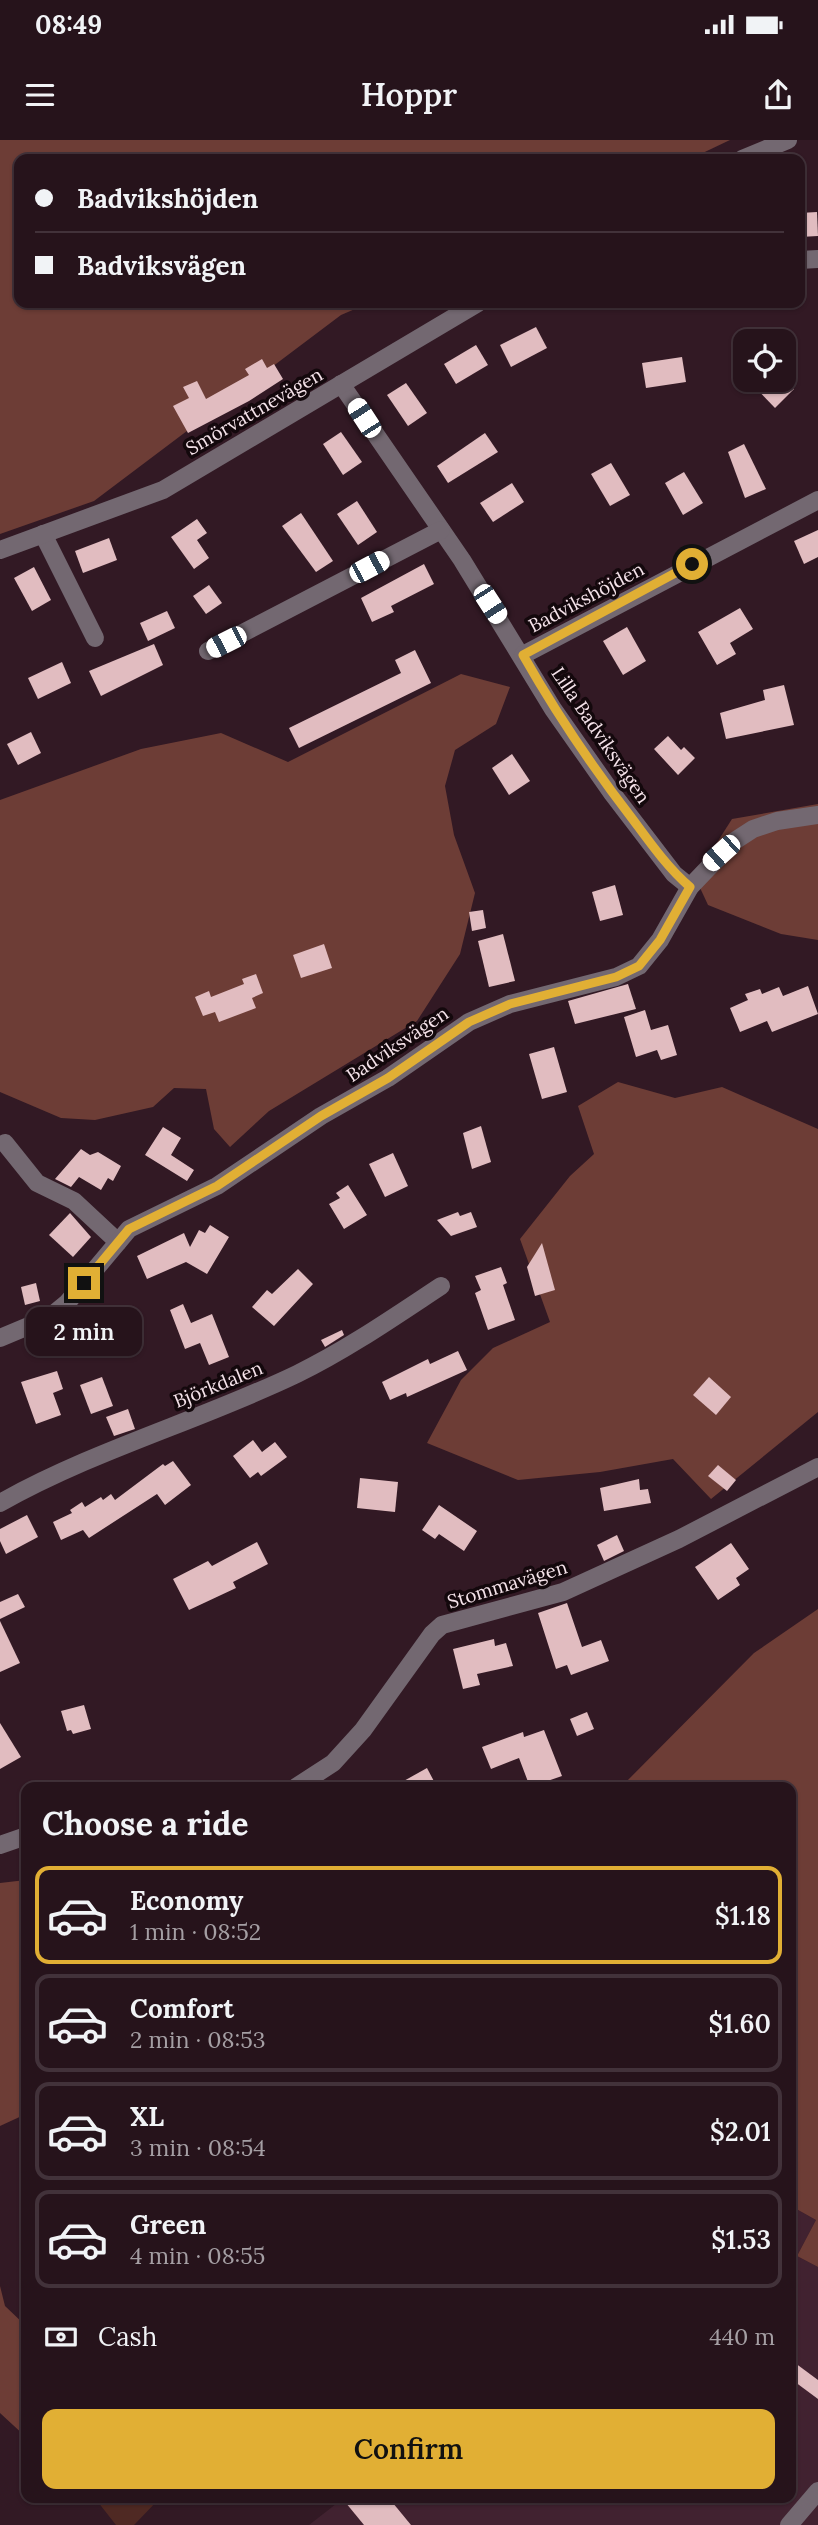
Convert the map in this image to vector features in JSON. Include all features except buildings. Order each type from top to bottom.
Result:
[{"type":"street","points":[[754,154],[788,140]]},
{"type":"street","name":"Smörvattnevägen","points":[[0,550],[163,490],[470,308]]},
{"type":"street","name":"Lilla Badviksvägen","points":[[341,384],[441,530],[523,655],[554,709],[612,793],[674,874],[690,887]]},
{"type":"street","name":"Badvikshöjden","points":[[523,655],[818,500]]},
{"type":"street","points":[[208,651],[441,530]]},
{"type":"street","points":[[43,534],[95,638]]},
{"type":"street","name":"Badviksvägen","points":[[0,1338],[50,1317],[67,1303],[129,1229],[217,1186],[321,1116],[388,1078],[469,1022],[510,1004],[616,977],[639,966],[660,940],[690,887],[708,865],[746,833],[777,821],[818,815]]},
{"type":"street","points":[[5,1143],[37,1183],[74,1201],[118,1242]]},
{"type":"street","name":"Björkdalen","points":[[0,1503],[51,1477],[297,1374],[351,1345],[441,1286]]},
{"type":"street","name":"Stommavägen","points":[[304,1782],[333,1763],[363,1730],[432,1634],[442,1626],[563,1592],[679,1539],[818,1467]]},
{"type":"street","points":[[0,1845],[21,1838]]},
{"type":"street","points":[[789,2525],[818,2491]]},
{"type":"shaded area","points":[[0,140],[730,140],[701,154],[14,154],[14,308],[357,308],[341,315],[94,501],[0,534]]},
{"type":"shaded area","points":[[461,674],[510,687],[496,724],[455,750],[445,786],[454,835],[475,893],[460,954],[417,1021],[269,1111],[230,1147],[214,1129],[206,1089],[174,1088],[153,1107],[95,1120],[61,1118],[0,1092],[0,800],[141,749],[221,733],[288,762]]},
{"type":"shaded area","points":[[818,804],[818,940],[781,934],[708,905],[695,877],[732,819]]},
{"type":"shaded area","points":[[618,1082],[675,1098],[722,1087],[818,1129],[818,1412],[711,1499],[673,1459],[600,1472],[518,1480],[427,1443],[461,1380],[493,1348],[550,1322],[520,1239],[570,1176],[594,1154],[578,1106]]},
{"type":"shaded area","points":[[818,1609],[818,2267],[797,2256],[816,2220],[796,2209],[796,1782],[626,1782],[754,1653]]},
{"type":"shaded area","points":[[21,1881],[21,2116],[0,2126],[0,1883]]},
{"type":"shaded area","points":[[796,2209],[816,2220],[797,2256],[818,2267],[818,2525],[309,2525],[337,2503],[796,2503]]},
{"type":"shaded area","points":[[0,2286],[5,2306],[21,2321],[21,2432],[0,2413]]},
{"type":"shaded area","points":[[99,2503],[155,2503],[134,2525],[116,2525]]},
{"type":"route","points":[[84,1283],[129,1229],[217,1186],[321,1116],[388,1078],[469,1022],[510,1004],[616,977],[639,966],[650,953],[676,915],[690,887],[674,874],[612,793],[554,709],[523,655],[692,564]]}]
